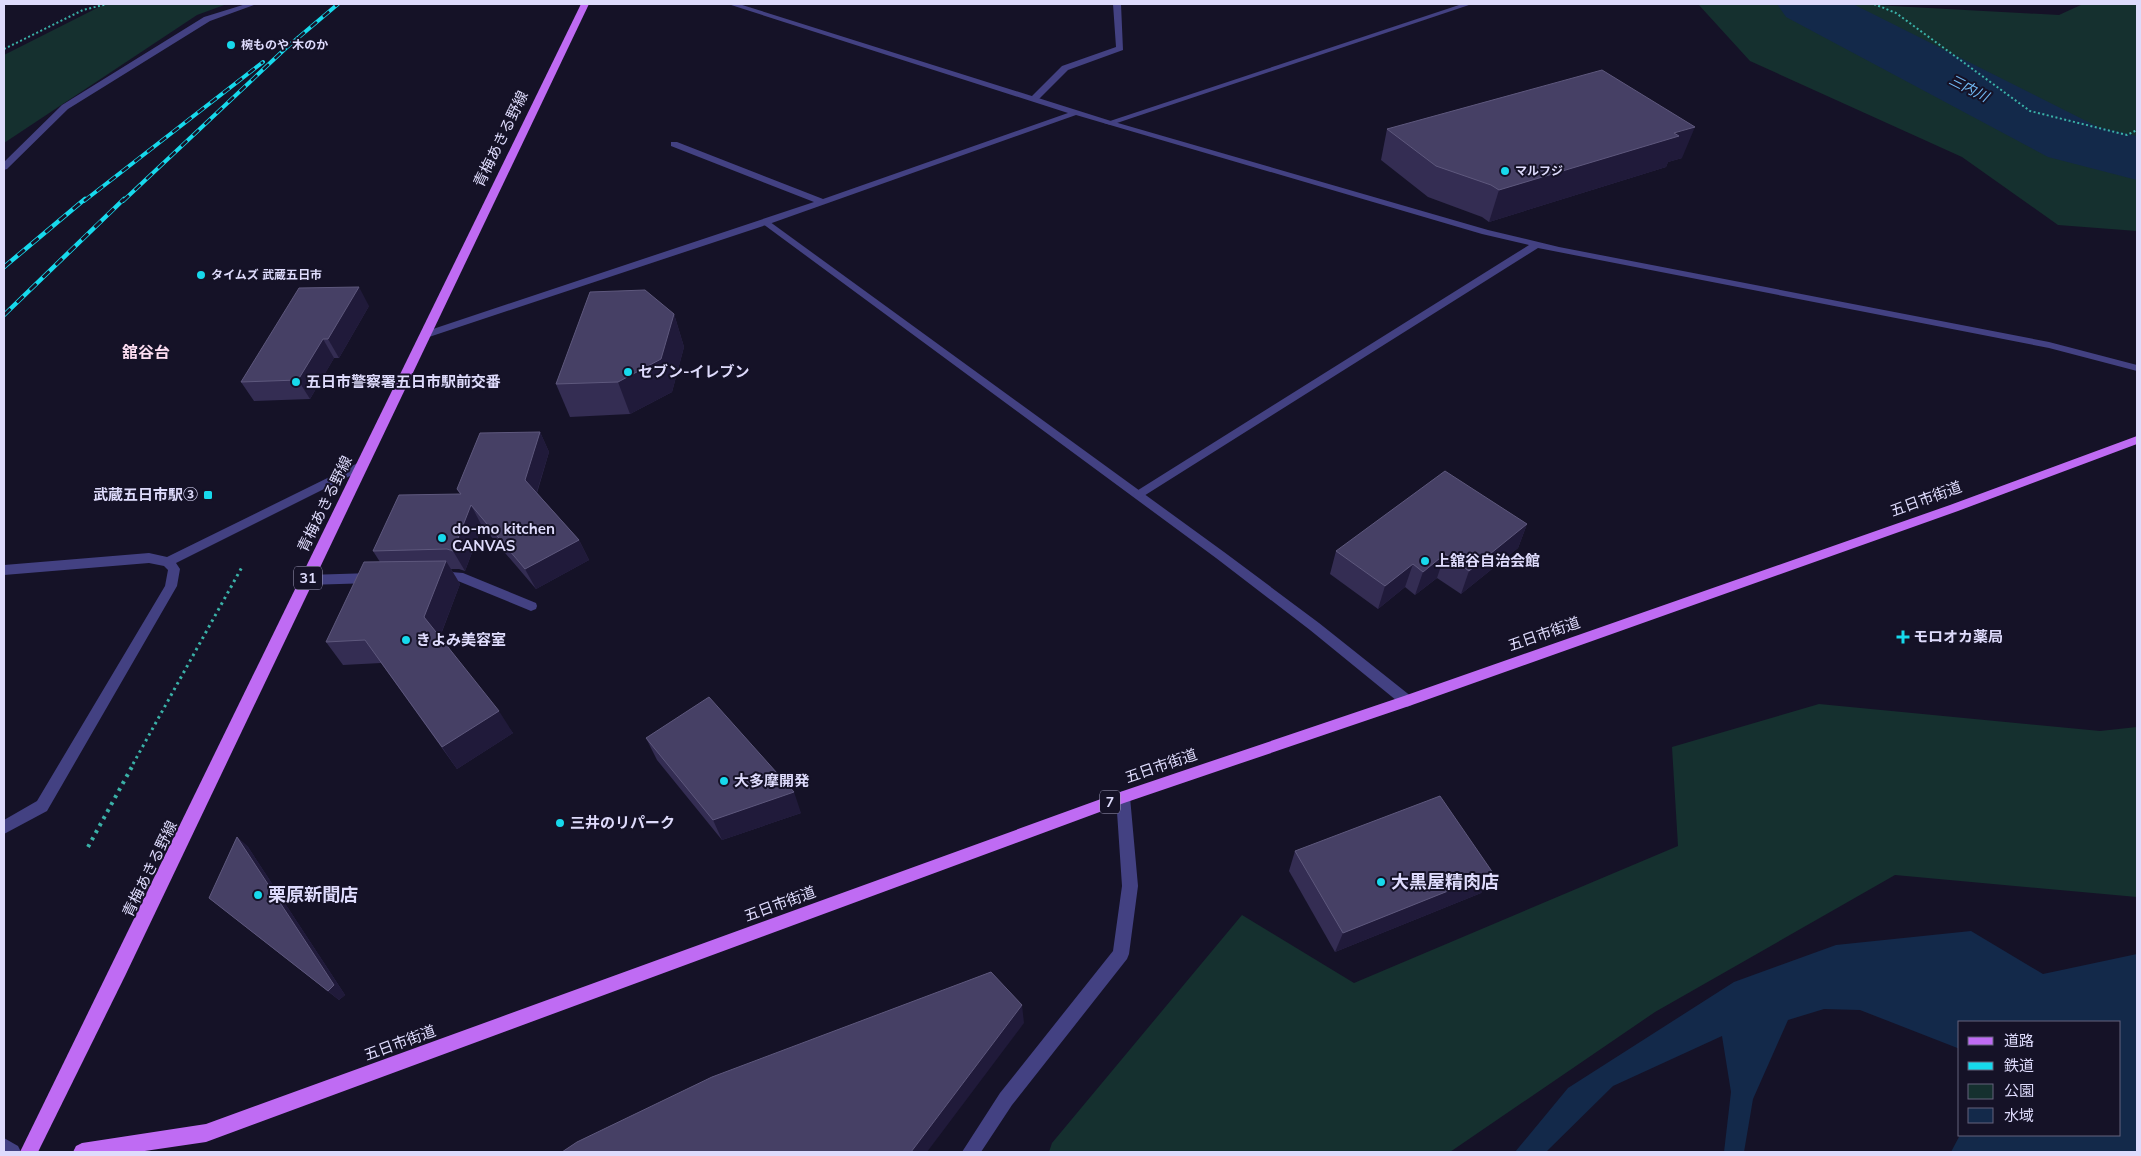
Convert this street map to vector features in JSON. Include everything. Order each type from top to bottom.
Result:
[{"type":"main road","name":"青梅あきる野線","points":[[29,1152],[584,4]]},
{"type":"main road","name":"五日市街道","points":[[82,1152],[206,1133],[1123,797],[1407,701],[1954,508],[2137,440]]},
{"type":"street","points":[[4,166],[65,107],[207,19],[254,4]]},
{"type":"street","points":[[732,4],[1108,123],[1485,232],[1536,245],[2049,345],[2137,368]]},
{"type":"street","points":[[1034,99],[1066,68],[1120,48],[1117,4]]},
{"type":"street","points":[[1108,123],[1468,4]]},
{"type":"street","points":[[425,334],[766,222],[1075,113]]},
{"type":"street","points":[[674,144],[823,202]]},
{"type":"street","points":[[766,222],[1027,415],[1138,494],[1347,651],[1407,701]]},
{"type":"street","points":[[1138,494],[1536,245]]},
{"type":"street","points":[[168,562],[362,465]]},
{"type":"street","points":[[4,570],[149,558],[168,562],[174,569],[171,586],[42,806],[4,828]]},
{"type":"street","points":[[430,576],[459,576],[531,606]]},
{"type":"street","points":[[307,580],[383,578]]},
{"type":"street","points":[[971,1152],[1006,1099],[1121,954],[1130,886],[1123,797]]},
{"type":"street","points":[[4,1147],[12,1152]]},
{"type":"path","points":[[4,49],[83,10],[107,4]]},
{"type":"path","points":[[1874,4],[1896,13],[2030,111],[2127,134],[2137,130]]},
{"type":"path","points":[[88,848],[265,528],[268,512]]},
{"type":"green space","points":[[105,4],[227,4],[197,15],[4,143],[4,55]]},
{"type":"green space","points":[[1698,4],[1856,4],[2059,15],[2083,4],[2137,4],[2137,231],[2058,225],[1962,157],[1750,61]]},
{"type":"green space","points":[[1819,704],[2100,731],[2137,727],[2137,897],[1895,875],[1655,1012],[1450,1152],[1049,1152],[1052,1143],[1242,915],[1354,983],[1678,846],[1672,747]]},
{"type":"water","points":[[1971,931],[2043,974],[2137,954],[2137,1152],[1951,1152],[1959,1136],[2121,1136],[2121,1021],[1958,1021],[1958,1048],[1860,1010],[1824,1009],[1788,1020],[1753,1099],[1744,1152],[1724,1152],[1731,1092],[1722,1036],[1613,1086],[1546,1152],[1515,1152],[1568,1088],[1734,982],[1836,945]]},
{"type":"building","points":[[1602,70],[1695,127],[1674,133],[1679,136],[1499,190],[1491,185],[1436,166],[1387,129]]},
{"type":"building","points":[[359,287],[328,339],[323,339],[298,380],[241,382],[299,288]]},
{"type":"building","points":[[645,290],[674,314],[661,359],[618,382],[556,384],[590,292]]},
{"type":"building","points":[[540,432],[525,480],[579,540],[525,569],[471,505],[453,551],[447,549],[373,551],[399,495],[461,494],[457,489],[480,433]]},
{"type":"building","name":"上舘谷自治会館","points":[[1445,471],[1527,524],[1469,571],[1445,554],[1423,572],[1413,564],[1385,586],[1336,551]]},
{"type":"building","points":[[446,561],[424,617],[499,711],[442,747],[365,640],[326,642],[364,562]]},
{"type":"building","points":[[709,697],[794,792],[713,820],[646,738]]},
{"type":"building","points":[[1440,796],[1493,873],[1343,933],[1295,851]]},
{"type":"building","points":[[237,837],[334,985],[328,991],[209,898]]},
{"type":"building","points":[[991,972],[1022,1005],[911,1152],[562,1152],[577,1142],[712,1077]]},
{"type":"waterway","name":"三内川","points":[[1807,4],[2073,142],[2137,158]]},
{"type":"railway","points":[[123,201],[286,48],[338,4]]},
{"type":"railway","points":[[84,201],[263,62]]},
{"type":"railway","points":[[4,267],[85,199]]},
{"type":"railway","points":[[4,315],[124,199]]},
{"type":"place","name":"椀ものや 木のか","points":[[231,45]]},
{"type":"place","name":"マルフジ","points":[[1505,171]]},
{"type":"place","name":"タイムズ 武蔵五日市","points":[[201,275]]},
{"type":"place","name":"セブン-イレブン","points":[[628,372]]},
{"type":"place","name":"五日市警察署五日市駅前交番","points":[[296,382]]},
{"type":"place","name":"武蔵五日市駅③","points":[[208,495]]},
{"type":"place","name":"do-mo kitchen CANVAS","points":[[442,538]]},
{"type":"place","name":"上舘谷自治会館","points":[[1425,561]]},
{"type":"place","name":"モロオカ薬局","points":[[1903,637]]},
{"type":"place","name":"きよみ美容室","points":[[406,640]]},
{"type":"place","name":"大多摩開発","points":[[724,781]]},
{"type":"place","name":"三井のリパーク","points":[[560,823]]},
{"type":"place","name":"大黒屋精肉店","points":[[1381,882]]},
{"type":"place","name":"栗原新聞店","points":[[258,895]]},
{"type":"district","name":"舘谷台","points":[[146,352]]}]
